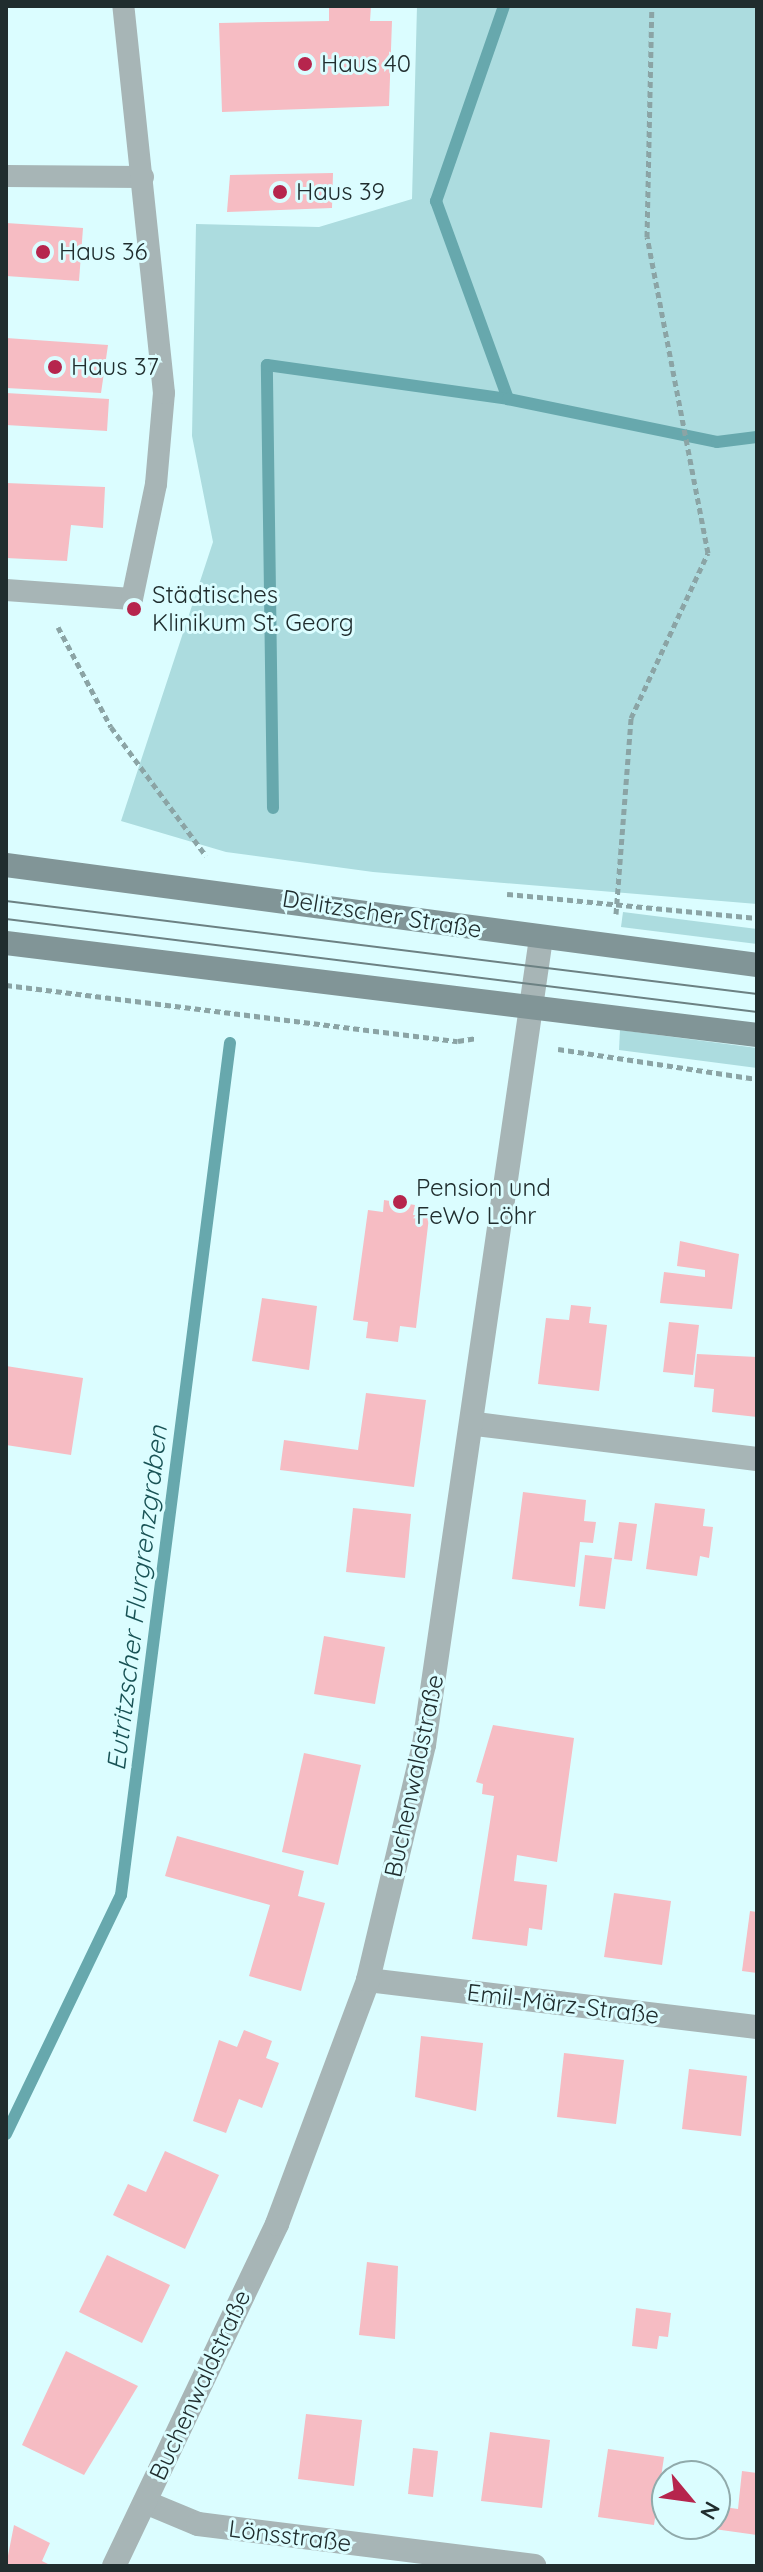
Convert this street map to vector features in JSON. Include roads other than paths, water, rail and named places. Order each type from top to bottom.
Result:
[{"type":"main road","name":"Delitzscher Straße","points":[[6,865],[757,965]]},
{"type":"main road","points":[[6,943],[757,1035]]},
{"type":"street","name":"Buchenwaldstraße","points":[[114,2566],[277,2224],[368,1980],[424,1745],[476,1424],[541,938]]},
{"type":"street","points":[[476,1424],[757,1459]]},
{"type":"street","name":"Emil-März-Straße","points":[[368,1980],[757,2027]]},
{"type":"street","name":"Lönsstraße","points":[[145,2502],[198,2524],[534,2566]]},
{"type":"lane","points":[[6,590],[132,599],[156,484],[164,393],[123,6]]},
{"type":"lane","points":[[6,176],[143,177]]},
{"type":"waterway","points":[[504,6],[436,201],[508,399]]},
{"type":"waterway","name":"Eutritzscher Flurgrenzgraben","points":[[273,808],[267,365],[508,399],[717,442],[757,437]]},
{"type":"waterway","name":"Eutritzscher Flurgrenzgraben","points":[[6,2134],[121,1895],[230,1043]]},
{"type":"tram line","points":[[6,901],[757,994]]},
{"type":"tram line","points":[[6,919],[757,1012]]},
{"type":"place","name":"Haus 40","points":[[305,64]]},
{"type":"place","name":"Haus 39","points":[[280,192]]},
{"type":"place","name":"Haus 36","points":[[43,252]]},
{"type":"place","name":"Haus 37","points":[[55,367]]},
{"type":"place","name":"Städtisches Klinikum St. Georg","points":[[134,609]]},
{"type":"place","name":"Pension und FeWo Löhr","points":[[400,1202]]}]
